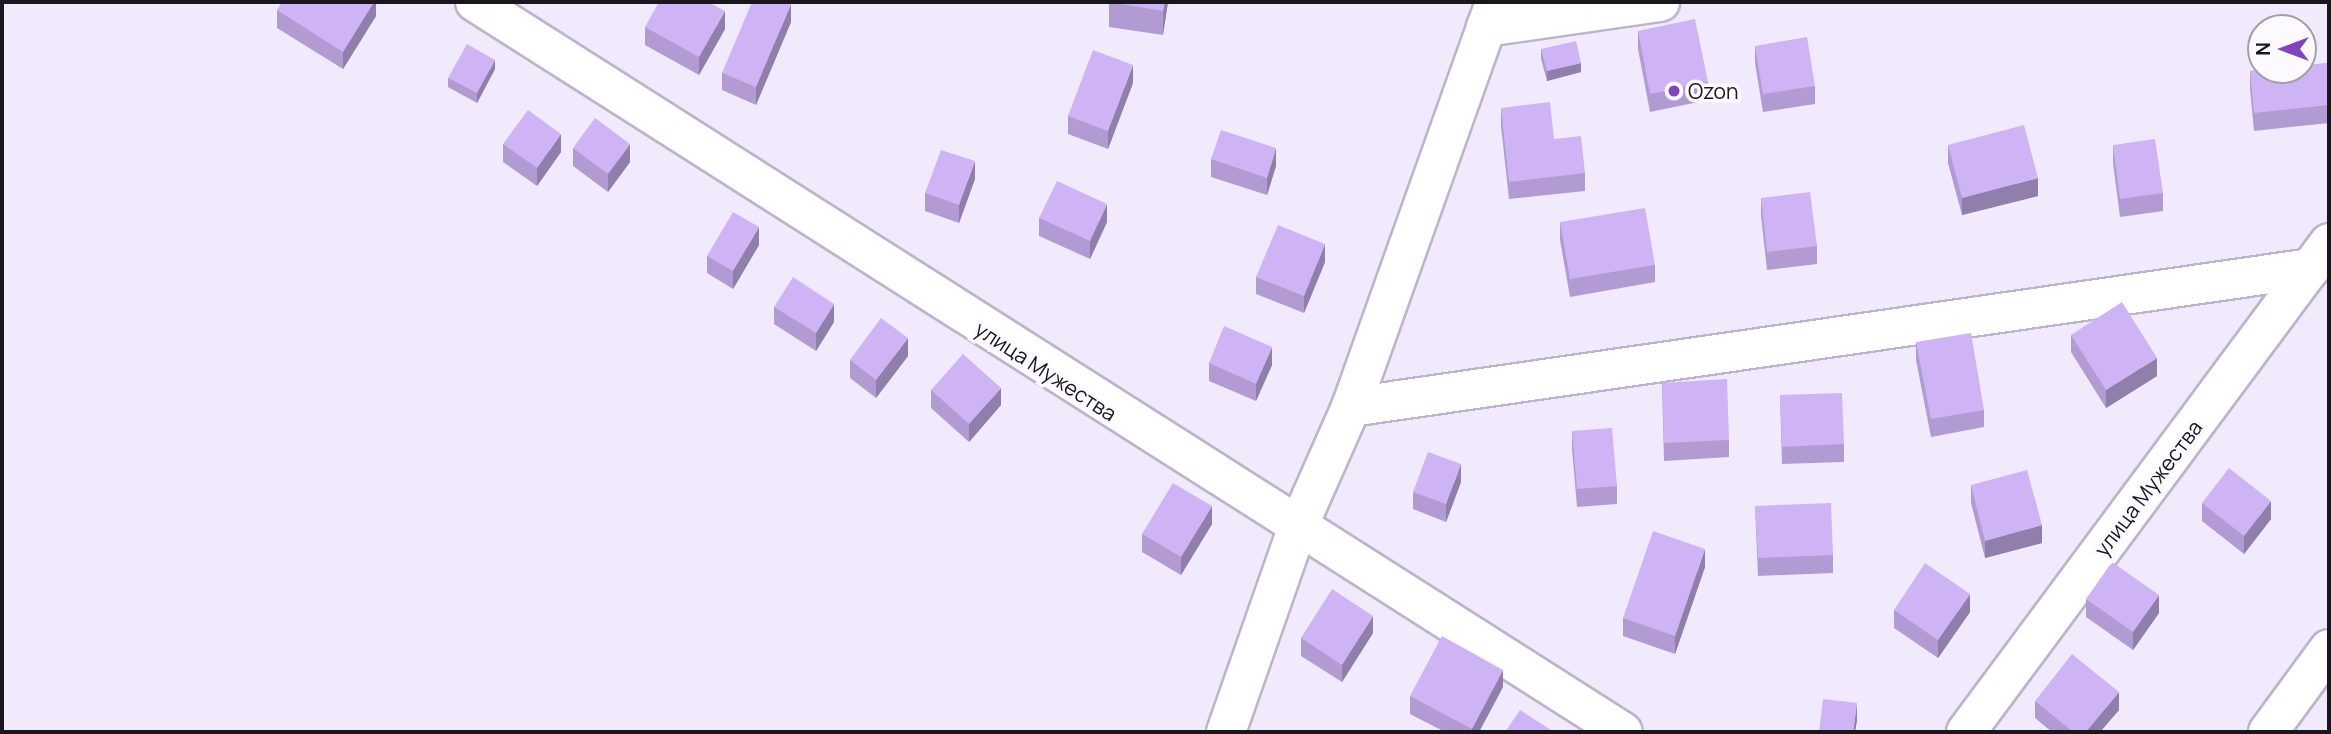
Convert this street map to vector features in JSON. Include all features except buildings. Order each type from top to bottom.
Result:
[{"type":"street","name":"улица Мужества","points":[[475,2],[1297,528],[1623,732]]},
{"type":"street","points":[[1226,732],[1297,528],[1351,407],[1491,14],[1660,2]]},
{"type":"street","name":"улица Мужества","points":[[1966,732],[2320,255]]},
{"type":"street","points":[[1351,407],[2320,255]]},
{"type":"street","points":[[2268,732],[2329,649]]},
{"type":"place","name":"Ozon","points":[[1674,91]]}]
